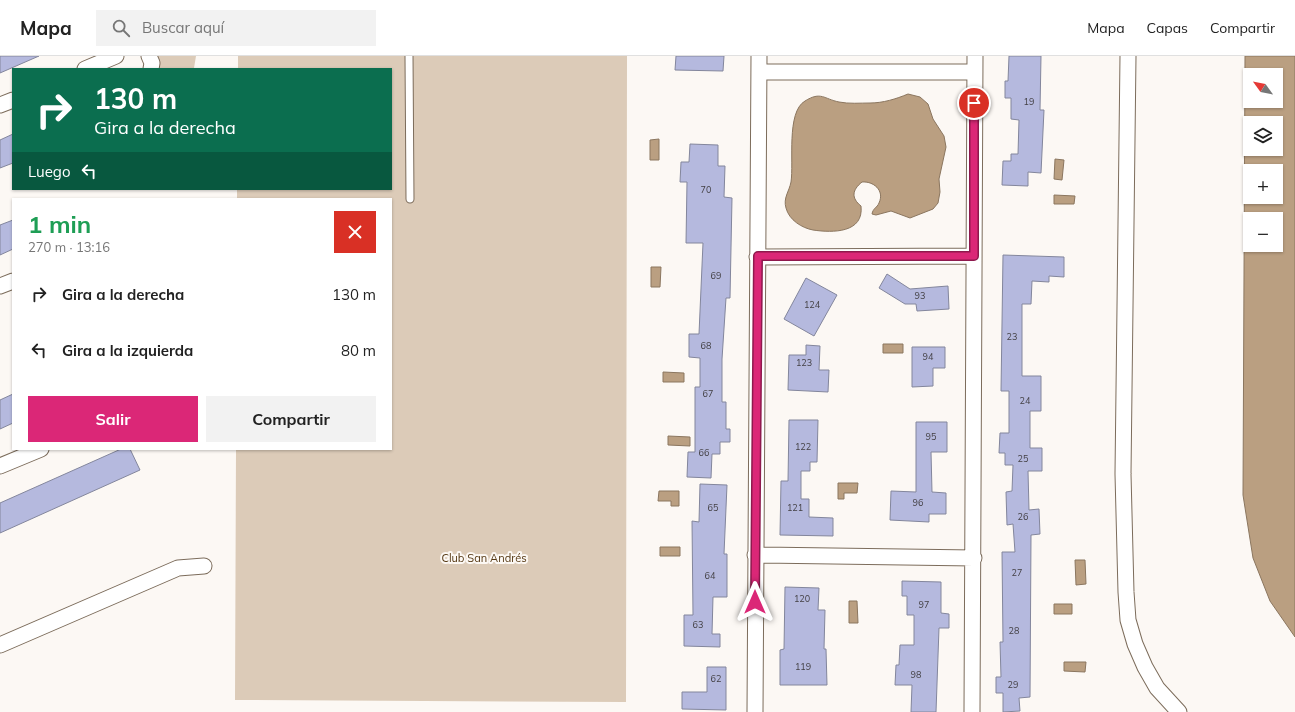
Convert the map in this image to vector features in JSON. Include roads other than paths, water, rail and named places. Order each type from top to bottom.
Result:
[{"type":"street","points":[[87,68],[116,56]]},
{"type":"street","points":[[119,68],[122,56]]},
{"type":"street","points":[[149,56],[152,63],[151,68]]},
{"type":"street","points":[[755,712],[759,56]]},
{"type":"street","points":[[972,712],[974,558],[975,56]]},
{"type":"street","points":[[1128,56],[1123,474],[1128,620],[1135,644],[1145,667],[1157,688],[1179,712]]},
{"type":"street","points":[[102,62],[118,68]]},
{"type":"street","points":[[759,72],[974,72]]},
{"type":"street","points":[[0,105],[12,100]]},
{"type":"street","points":[[758,256],[974,256]]},
{"type":"street","points":[[0,286],[12,281]]},
{"type":"street","points":[[0,466],[39,450]]},
{"type":"street","points":[[755,555],[974,558]]},
{"type":"street","points":[[0,645],[178,568],[204,566]]},
{"type":"lane","points":[[410,56],[410,199]]},
{"type":"park label","name":"Club San Andrés","points":[[484,558]]}]
